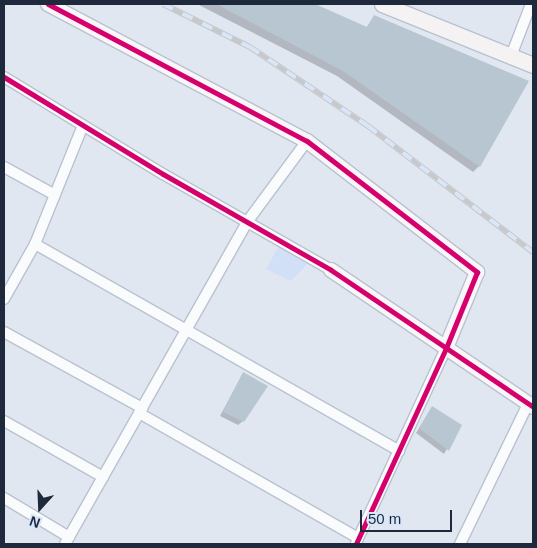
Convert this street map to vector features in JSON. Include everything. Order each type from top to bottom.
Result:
[{"type":"main road","points":[[382,4],[533,65]]},
{"type":"street","points":[[4,332],[141,410],[357,541],[446,348],[477,272],[307,141],[48,4]]},
{"type":"street","points":[[511,56],[530,4]]},
{"type":"street","points":[[4,77],[331,270],[531,406],[460,544]]},
{"type":"street","points":[[4,300],[35,244],[83,125]]},
{"type":"street","points":[[4,498],[67,541],[247,222],[307,141]]},
{"type":"street","points":[[4,168],[55,195]]},
{"type":"street","points":[[35,244],[399,451]]},
{"type":"street","points":[[4,421],[103,477]]},
{"type":"shaded area","points":[[281,242],[312,259],[291,281],[266,269]]},
{"type":"building","points":[[216,4],[315,4],[367,27],[374,15],[529,81],[480,167],[343,71]]},
{"type":"building","points":[[243,372],[268,386],[244,422],[223,412]]},
{"type":"building","points":[[432,406],[462,425],[449,451],[419,428]]},
{"type":"railway","points":[[163,4],[250,47],[368,126],[533,252]]},
{"type":"cycle path","points":[[48,4],[307,141],[477,272],[446,348],[356,544]]},
{"type":"cycle path","points":[[4,77],[163,174],[331,270],[533,407]]}]
